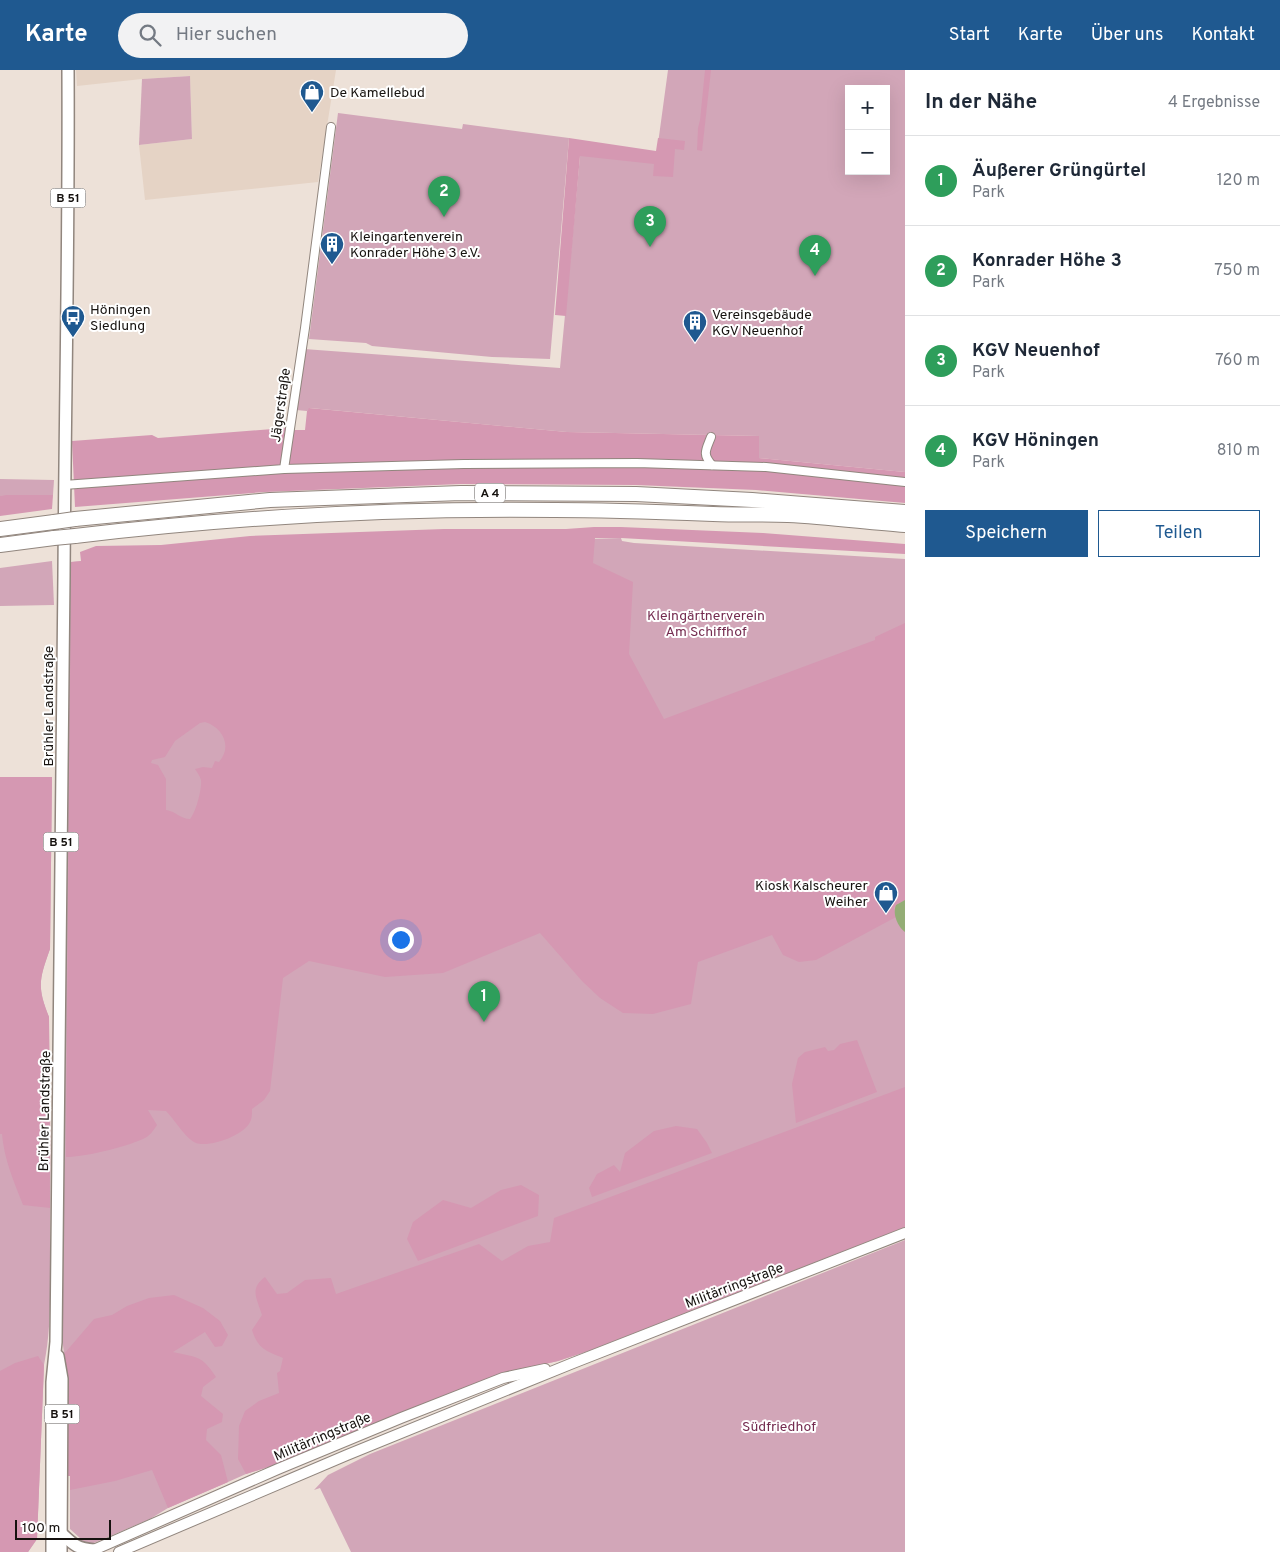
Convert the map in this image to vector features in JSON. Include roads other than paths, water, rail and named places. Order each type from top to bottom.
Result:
[{"type":"highway","name":"A 4","points":[[0,529],[75,519],[270,500],[462,493],[636,494],[752,500],[905,512]]},
{"type":"highway","name":"A 4","points":[[0,546],[54,538],[194,524],[387,512],[553,510],[787,515],[905,525]]},
{"type":"highway","name":"A 4","points":[[737,515],[786,524],[905,534]]},
{"type":"main road","name":"Brühler Landstraße","points":[[52,1547],[52,1382],[56,1342],[68,70]]},
{"type":"main road","name":"Militärringstraße","points":[[119,1552],[347,1455],[573,1363],[905,1233]]},
{"type":"main road","name":"Brühler Landstraße","points":[[56,1342],[62,1379],[61,1552]]},
{"type":"main road","name":"Militärringstraße","points":[[91,1551],[287,1465],[430,1406],[503,1378],[573,1363]]},
{"type":"main road","points":[[62,1533],[81,1549],[91,1551]]},
{"type":"main road","name":"B 51","points":[[45,1552],[52,1547]]},
{"type":"street","name":"Jägerstraße","points":[[284,469],[331,127]]},
{"type":"street","points":[[711,438],[706,450],[706,458],[712,465]]},
{"type":"street","points":[[64,485],[284,469],[484,464],[637,463],[766,467],[905,482]]},
{"type":"place","name":"De Kamellebud","points":[[312,113]]},
{"type":"place","name":"Konrader Höhe 3","points":[[444,217]]},
{"type":"place","name":"KGV Neuenhof","points":[[650,247]]},
{"type":"place","name":"Kleingartenverein Konrader Höhe 3 e.V.","points":[[332,265]]},
{"type":"place","name":"KGV Höningen","points":[[815,276]]},
{"type":"place","name":"Höningen Siedlung","points":[[73,338]]},
{"type":"place","name":"Vereinsgebäude KGV Neuenhof","points":[[695,343]]},
{"type":"place","name":"Kiosk Kalscheurer Weiher","points":[[886,914]]},
{"type":"place","name":"Äußerer Grüngürtel","points":[[484,1022]]},
{"type":"park label","name":"Kleingärtnerverein Am Schiffhof","points":[[706,624]]},
{"type":"park label","name":"Südfriedhof","points":[[779,1426]]}]
